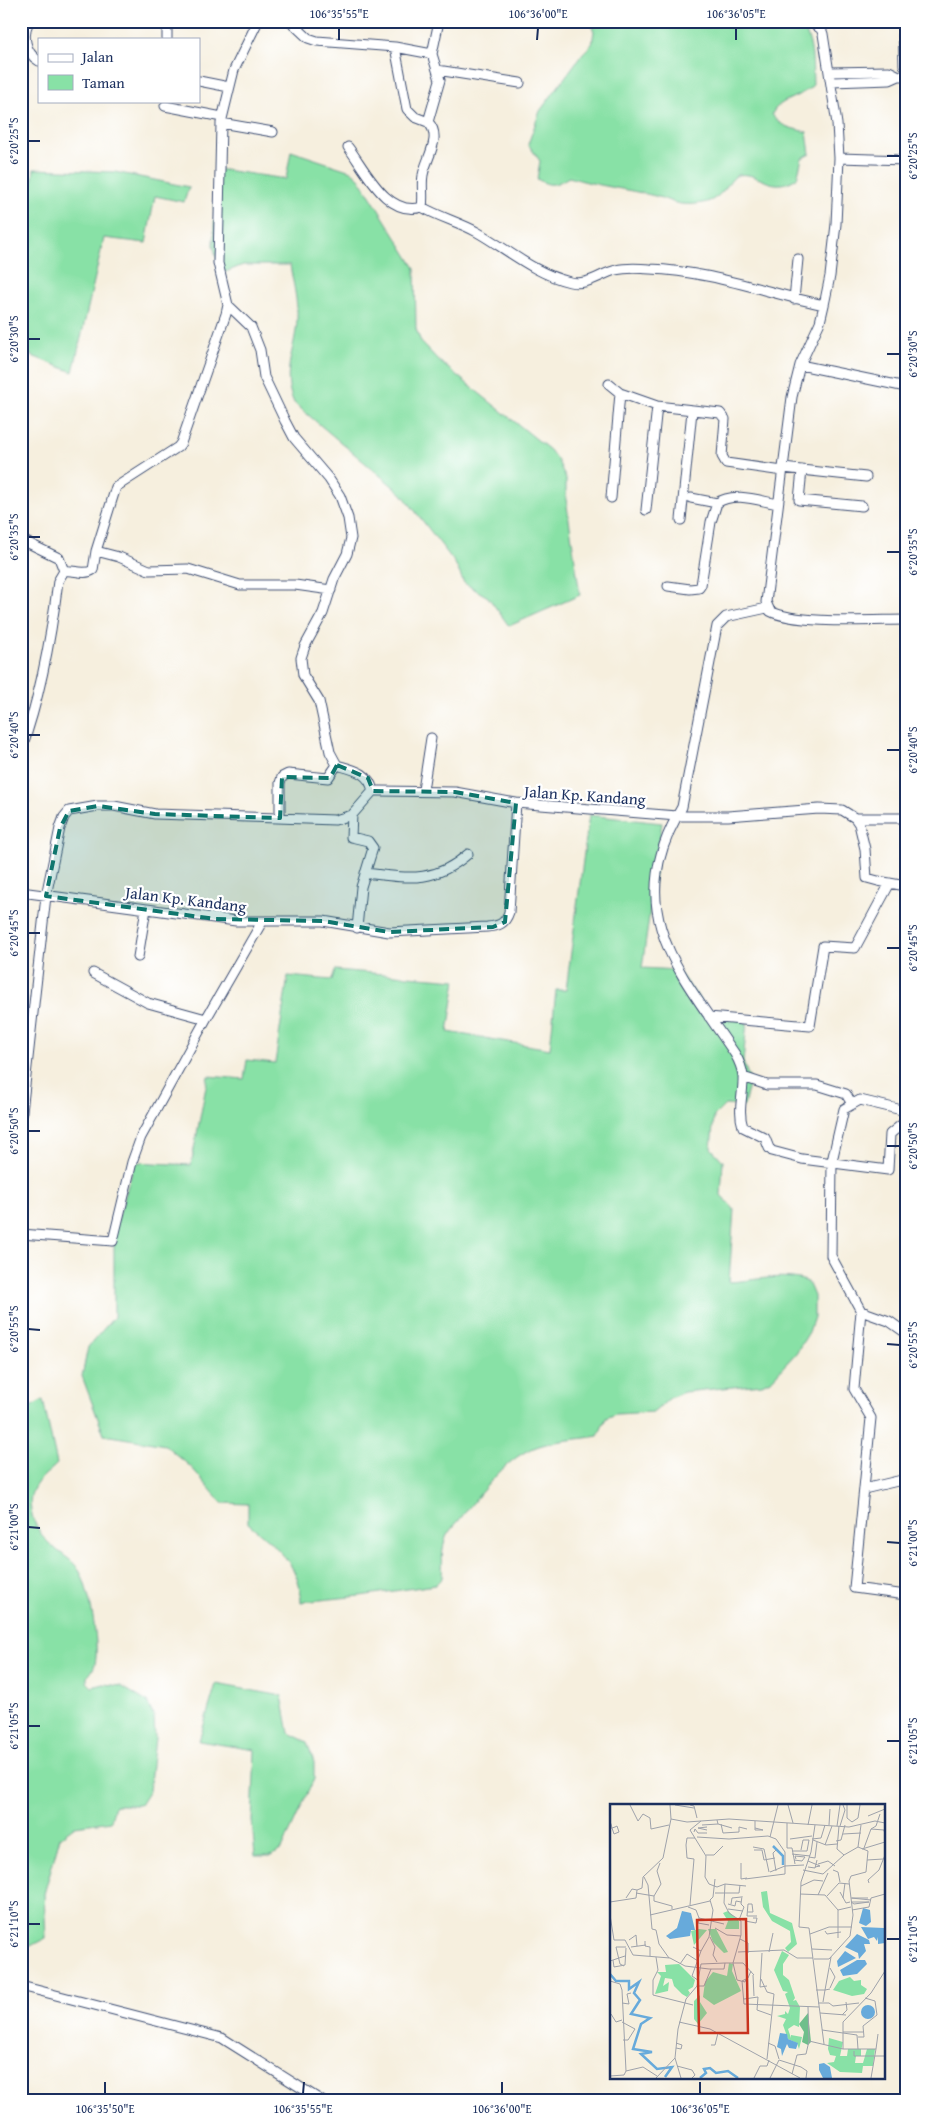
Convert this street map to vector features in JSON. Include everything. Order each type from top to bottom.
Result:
[{"type":"street","points":[[29,21],[25,29],[26,44],[30,53],[38,60]]},
{"type":"street","points":[[167,21],[167,38]]},
{"type":"street","points":[[64,571],[90,573],[93,570],[96,551],[116,487],[178,447],[181,443],[228,305],[218,263],[222,120],[234,70],[258,21]]},
{"type":"street","points":[[290,21],[308,38],[316,41],[395,47],[432,54]]},
{"type":"street","points":[[428,122],[440,80],[432,54],[439,21]]},
{"type":"street","points":[[767,608],[766,602],[789,414],[800,365],[820,322],[830,276],[836,224],[839,158],[832,82],[823,34],[821,29],[810,21]]},
{"type":"street","points":[[906,24],[903,24],[904,65],[906,65]]},
{"type":"street","points":[[395,47],[407,109],[415,117],[428,122],[433,132],[433,149],[423,175],[422,206]]},
{"type":"street","points":[[437,70],[520,83]]},
{"type":"street","points":[[830,72],[889,71],[902,76]]},
{"type":"street","points":[[832,82],[890,80],[902,76]]},
{"type":"street","points":[[200,81],[229,87]]},
{"type":"street","points":[[164,106],[273,132]]},
{"type":"street","points":[[348,147],[373,184],[388,199],[404,208],[422,206],[474,230],[535,268],[571,282],[586,283],[618,269],[661,269],[720,279],[824,305]]},
{"type":"street","points":[[839,158],[906,160]]},
{"type":"street","points":[[794,299],[798,260]]},
{"type":"street","points":[[228,305],[251,327],[260,350],[267,384],[294,438],[329,479],[344,502],[350,527],[350,544],[323,613],[302,652],[301,664],[303,675],[319,701],[330,752],[337,765],[364,775],[372,782],[374,791]]},
{"type":"street","points":[[800,365],[906,387]]},
{"type":"street","points":[[609,384],[620,393],[657,406],[717,412],[724,417],[722,456],[726,463],[866,477]]},
{"type":"street","points":[[612,498],[620,393]]},
{"type":"street","points":[[646,510],[657,406]]},
{"type":"street","points":[[681,520],[692,411]]},
{"type":"street","points":[[802,470],[799,500],[862,506]]},
{"type":"street","points":[[691,498],[717,503],[728,498],[741,498],[778,504]]},
{"type":"street","points":[[668,586],[694,589],[701,585],[711,522],[717,503]]},
{"type":"street","points":[[21,538],[59,558],[64,571]]},
{"type":"street","points":[[96,551],[119,556],[149,570],[188,569],[240,585],[296,586],[331,590]]},
{"type":"street","points":[[21,750],[48,655],[58,581],[64,571]]},
{"type":"street","points":[[906,620],[809,619],[780,615],[767,608],[726,618],[717,626],[682,807],[666,836],[656,889],[658,923],[669,953],[678,971],[735,1054],[743,1077],[741,1113],[743,1127],[765,1138],[772,1151],[802,1159],[888,1170],[890,1134],[906,1121]]},
{"type":"street","points":[[423,790],[431,738]]},
{"type":"street","points":[[280,818],[280,783],[282,777],[288,774],[328,778],[337,765]]},
{"type":"street","points":[[21,1121],[46,896],[60,828],[64,817],[69,811],[77,808],[114,806],[155,814],[335,820],[352,815],[374,791],[423,790],[455,792],[516,803]]},
{"type":"street","name":"Jalan Kp. Kandang","points":[[21,892],[215,919],[262,922],[323,921],[357,928],[400,932],[444,928],[493,927],[505,922],[509,912],[516,803],[677,816],[728,816],[831,809],[842,810],[854,818]]},
{"type":"street","points":[[352,815],[351,837],[368,841],[373,848],[359,895],[357,928]]},
{"type":"street","points":[[906,818],[854,818],[862,832],[866,857],[866,876],[871,880],[906,886]]},
{"type":"street","points":[[365,873],[411,879],[425,877],[444,871],[468,854]]},
{"type":"street","points":[[709,1017],[810,1026],[823,946],[855,948],[890,883]]},
{"type":"street","points":[[138,957],[146,909]]},
{"type":"street","points":[[21,1234],[113,1241],[137,1148],[206,1019],[262,922]]},
{"type":"street","points":[[93,973],[148,1003],[206,1019]]},
{"type":"street","points":[[743,1077],[767,1085],[817,1085],[846,1094],[852,1104]]},
{"type":"street","points":[[906,1111],[860,1100],[844,1109],[832,1162],[831,1256],[861,1311],[854,1389],[871,1418],[854,1588],[906,1595]]},
{"type":"street","points":[[861,1311],[889,1321],[906,1332]]},
{"type":"street","points":[[864,1488],[906,1479]]},
{"type":"street","points":[[21,1986],[222,2038],[319,2100]]},
{"type":"highlighted area","points":[[337,765],[368,778],[373,791],[455,792],[516,803],[505,922],[493,927],[389,932],[323,921],[215,919],[46,896],[60,828],[69,811],[98,806],[155,814],[280,818],[282,777],[330,778]]},
{"type":"green space","points":[[589,21],[795,21],[806,33],[809,41],[813,85],[785,101],[772,114],[783,125],[807,132],[810,154],[802,158],[797,178],[788,183],[779,184],[753,176],[738,175],[732,179],[718,196],[704,203],[694,204],[678,203],[569,177],[554,184],[537,179],[540,161],[528,144],[540,111],[583,53],[592,44],[594,31]]},
{"type":"green space","points":[[291,151],[351,171],[359,178],[415,268],[416,329],[421,342],[439,361],[550,450],[558,461],[566,479],[566,499],[580,595],[509,626],[488,597],[464,583],[455,563],[402,494],[294,403],[288,381],[297,312],[290,265],[243,265],[221,274],[213,245],[217,169],[286,179]]},
{"type":"green space","points":[[34,169],[115,172],[189,187],[184,202],[155,196],[146,243],[104,238],[73,372],[27,354],[21,374],[21,217],[28,217]]},
{"type":"green space","points":[[589,815],[662,823],[642,968],[677,970],[711,1013],[747,1022],[743,1062],[750,1080],[744,1106],[725,1105],[714,1116],[711,1148],[723,1161],[721,1195],[734,1209],[729,1282],[779,1277],[808,1282],[814,1296],[814,1317],[809,1332],[796,1353],[772,1379],[762,1384],[684,1392],[670,1398],[654,1412],[616,1414],[606,1418],[598,1436],[547,1444],[521,1454],[502,1469],[448,1533],[443,1549],[442,1578],[435,1585],[301,1602],[300,1589],[291,1566],[267,1539],[248,1523],[248,1504],[222,1503],[192,1468],[165,1445],[104,1435],[82,1376],[88,1347],[114,1317],[114,1232],[135,1162],[191,1165],[208,1076],[244,1079],[247,1060],[275,1063],[288,976],[332,980],[335,970],[456,980],[448,1032],[550,1049],[556,990],[566,990]]},
{"type":"green space","points":[[43,1400],[57,1464],[35,1486],[30,1501],[31,1510],[40,1533],[77,1567],[86,1586],[96,1643],[95,1664],[87,1677],[87,1682],[92,1687],[104,1684],[121,1686],[147,1702],[154,1717],[155,1738],[149,1791],[140,1805],[115,1805],[111,1821],[75,1826],[60,1837],[44,1894],[46,1938],[21,1951],[21,1412]]},
{"type":"green space","points":[[216,1684],[282,1696],[289,1733],[307,1742],[314,1762],[314,1779],[282,1849],[272,1856],[255,1856],[252,1821],[255,1750],[199,1741]]}]
